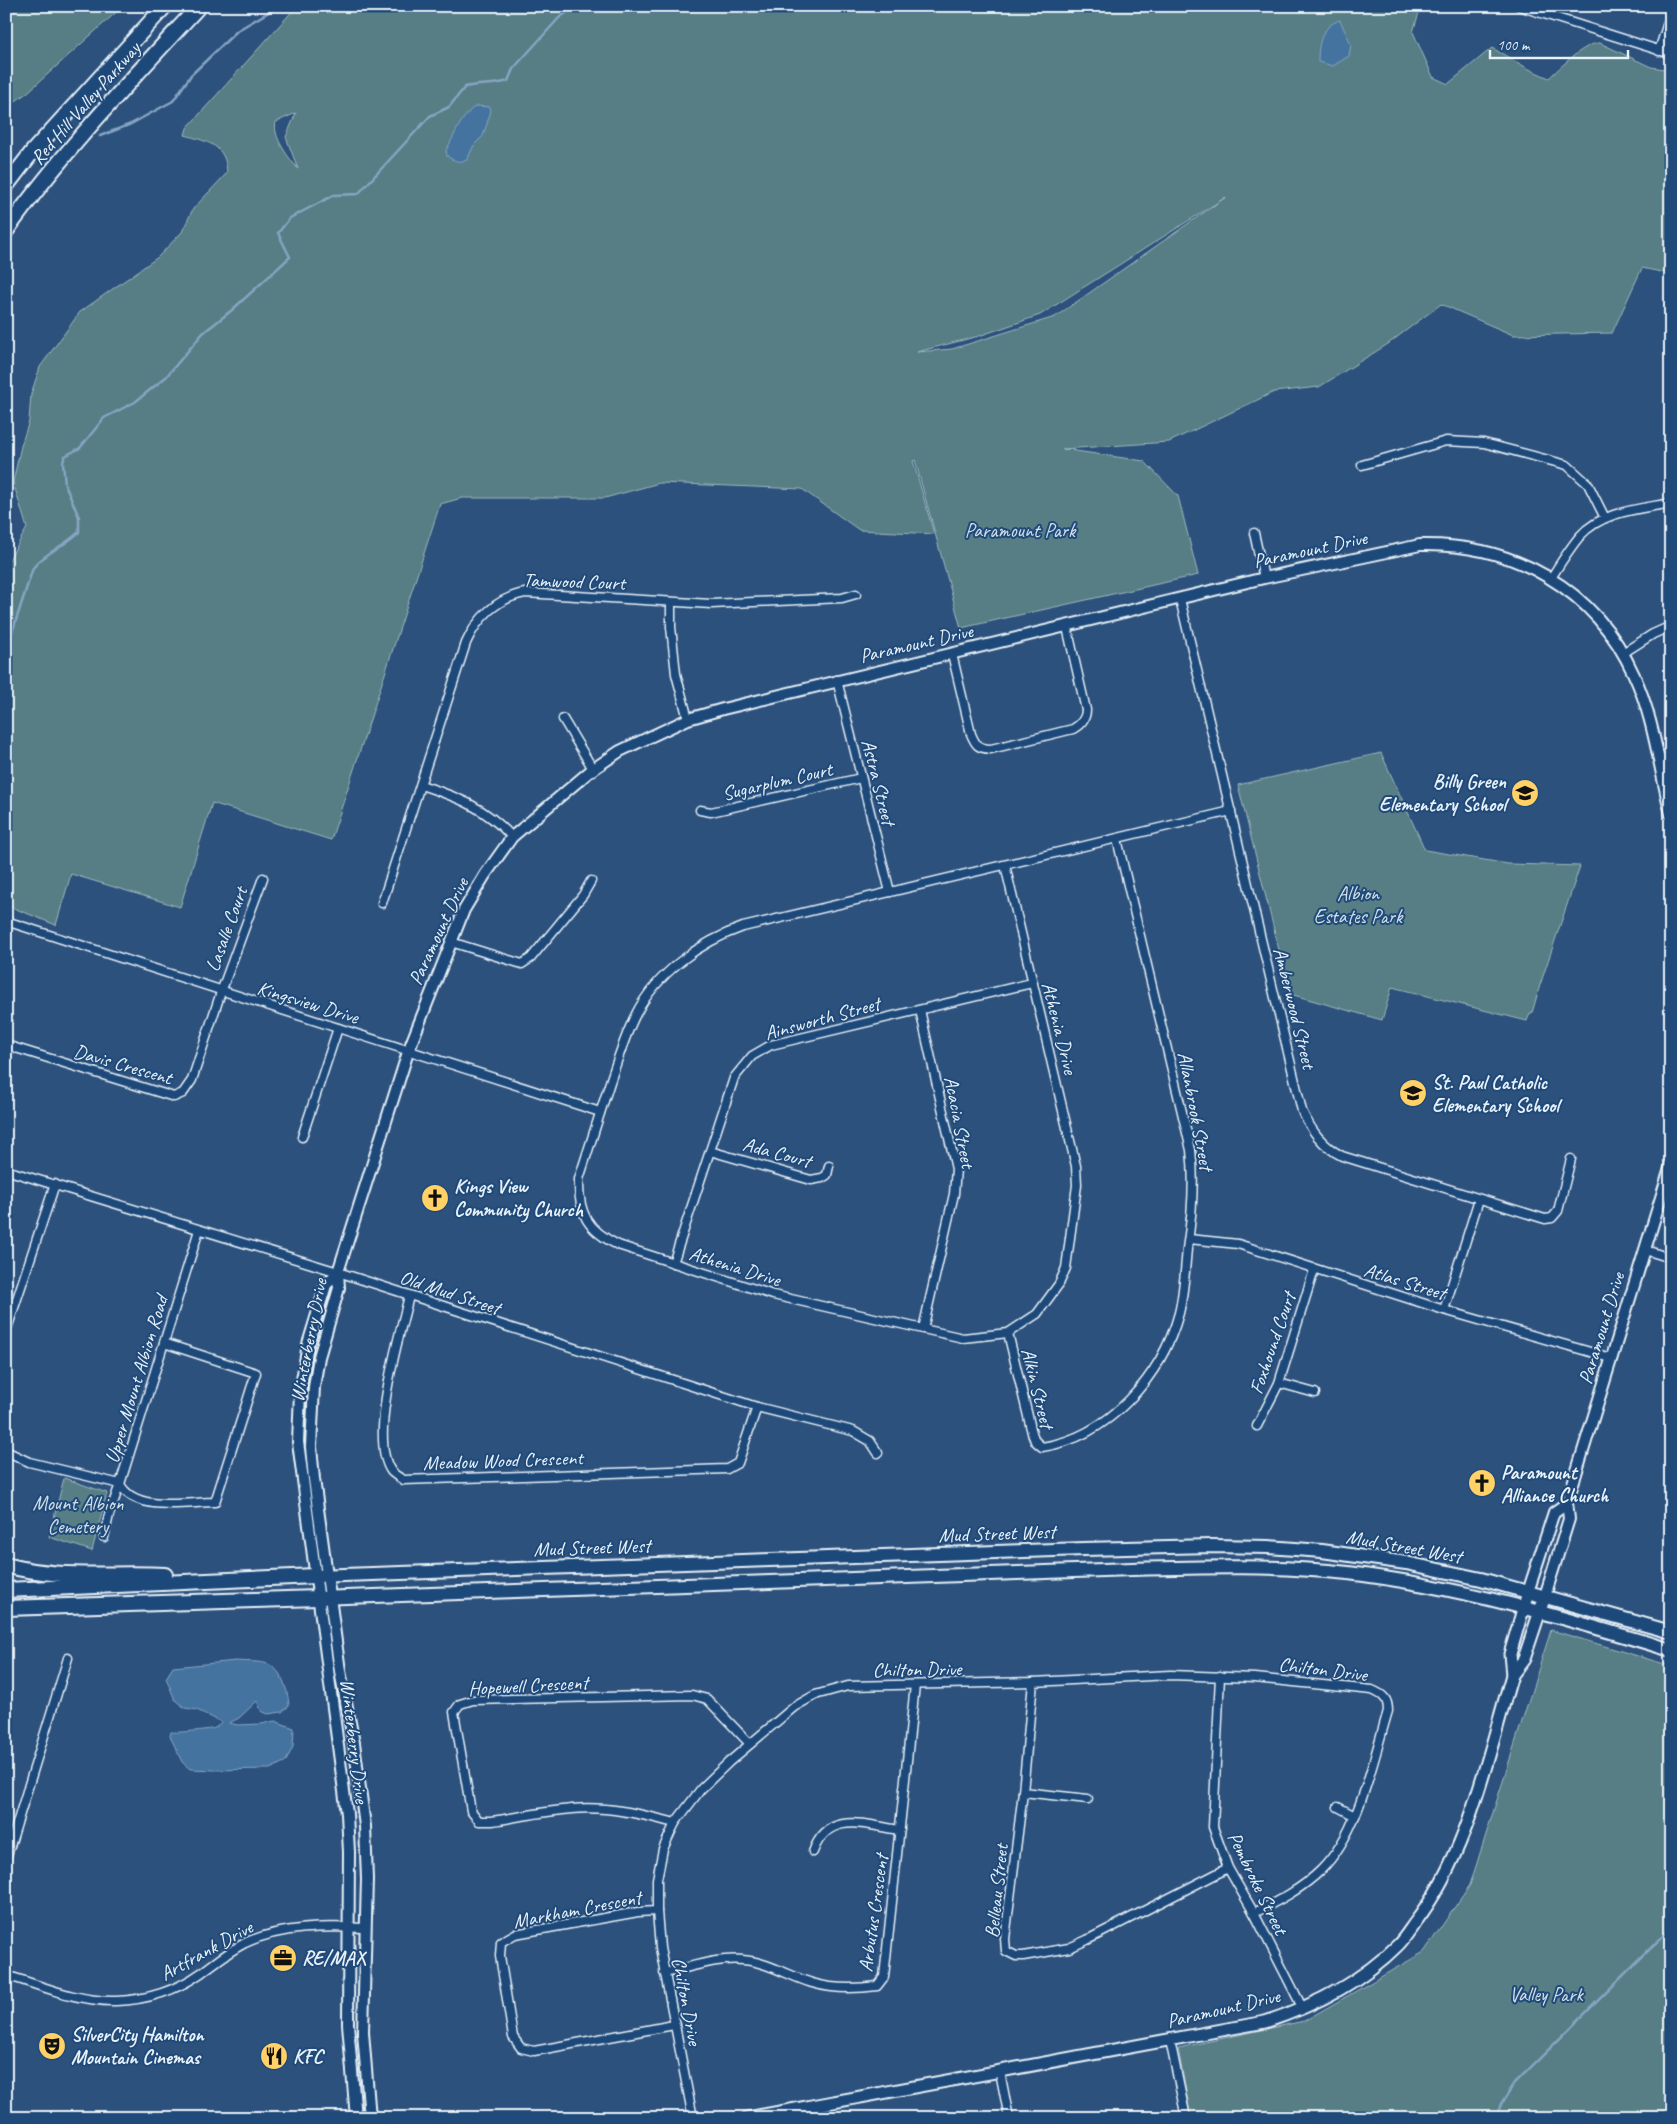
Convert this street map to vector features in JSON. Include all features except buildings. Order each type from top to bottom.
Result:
[{"type":"highway","name":"Red Hill Valley Parkway","points":[[6,186],[33,151],[165,6]]},
{"type":"highway","name":"Red Hill Valley Parkway","points":[[6,230],[31,196],[84,132],[199,6]]},
{"type":"highway","points":[[6,1565],[32,1572],[61,1574],[153,1574],[241,1580]]},
{"type":"highway","points":[[6,1590],[321,1576]]},
{"type":"highway","points":[[6,1608],[324,1598]]},
{"type":"main road","name":"Mud Street West","points":[[321,1576],[1212,1546],[1322,1552],[1406,1562],[1481,1579],[1671,1632]]},
{"type":"main road","name":"Mud Street West","points":[[324,1598],[1215,1567],[1346,1573],[1447,1589],[1540,1611],[1671,1650]]},
{"type":"main road","name":"Paramount Drive","points":[[1512,1676],[1510,1654],[1528,1592]]},
{"type":"main road","name":"Paramount Drive","points":[[747,2118],[1265,2022],[1320,2000],[1358,1979],[1399,1944],[1438,1890],[1469,1817],[1512,1676],[1524,1660],[1545,1596]]},
{"type":"street","points":[[1519,6],[1671,54]]},
{"type":"street","points":[[1659,51],[1671,13]]},
{"type":"street","points":[[1362,465],[1446,441],[1484,443],[1567,465],[1588,484],[1605,518]]},
{"type":"street","points":[[1551,578],[1581,535],[1605,518],[1671,503]]},
{"type":"street","points":[[1254,533],[1264,578]]},
{"type":"street","name":"Paramount Drive","points":[[338,1272],[409,1049],[464,910],[490,868],[512,837],[593,769],[620,750],[688,719],[837,680],[1067,627],[1264,578],[1420,545],[1468,547],[1516,560],[1551,578],[1595,615],[1623,653],[1634,675],[1659,761],[1671,814]]},
{"type":"street","name":"Tamwood Court","points":[[382,904],[466,643],[478,621],[496,605],[510,597],[525,593],[711,604],[842,598],[856,594]]},
{"type":"street","name":"Amberwood Street","points":[[1180,599],[1302,1111],[1308,1123],[1320,1140],[1342,1156],[1545,1219],[1552,1218],[1558,1211],[1571,1159]]},
{"type":"street","points":[[671,602],[671,627],[676,674],[688,719]]},
{"type":"street","points":[[1623,653],[1653,634],[1671,626]]},
{"type":"street","points":[[952,654],[971,734],[976,746],[981,748],[1000,746],[1073,729],[1080,725],[1086,715],[1067,627]]},
{"type":"street","name":"Astra Street","points":[[837,680],[890,892]]},
{"type":"street","points":[[563,719],[593,769]]},
{"type":"street","points":[[1659,761],[1671,758]]},
{"type":"street","name":"Sugarplum Court","points":[[700,810],[711,812],[861,778]]},
{"type":"street","points":[[421,785],[463,799],[490,817],[512,837]]},
{"type":"street","name":"Athenia Drive","points":[[1005,865],[1076,1166],[1077,1185],[1066,1268],[1059,1284],[1037,1314],[1008,1333],[963,1338],[773,1295],[603,1238],[595,1230],[584,1215],[578,1198],[579,1179],[622,1046],[636,1013],[652,991],[690,954],[727,933],[742,927],[1005,865],[1117,839],[1230,812]]},
{"type":"street","name":"Allanbrook Street","points":[[1042,1448],[1093,1430],[1135,1394],[1153,1370],[1166,1348],[1179,1312],[1188,1239],[1194,1182],[1191,1150],[1117,839]]},
{"type":"street","name":"Lasalle Court","points":[[221,992],[262,878]]},
{"type":"street","points":[[451,942],[522,964],[531,958],[583,895],[591,881]]},
{"type":"street","name":"Kingsview Drive","points":[[6,921],[221,992],[409,1049],[600,1112]]},
{"type":"street","name":"Ainsworth Street","points":[[673,1263],[734,1078],[752,1056],[771,1045],[1032,983]]},
{"type":"street","name":"Davis Crescent","points":[[6,1045],[174,1097],[184,1093],[192,1080],[221,992]]},
{"type":"street","name":"Acacia Street","points":[[920,1010],[956,1169],[954,1194],[923,1329]]},
{"type":"street","points":[[302,1137],[338,1028]]},
{"type":"street","name":"Ada Court","points":[[710,1151],[811,1180],[827,1175],[829,1166]]},
{"type":"street","name":"Paramount Drive","points":[[1545,1596],[1569,1518],[1567,1503],[1671,1165]]},
{"type":"street","name":"Old Mud Street","points":[[6,1170],[338,1272],[757,1407],[853,1431],[870,1441],[878,1453]]},
{"type":"street","points":[[6,1332],[55,1184]]},
{"type":"street","points":[[1444,1310],[1479,1199]]},
{"type":"street","name":"Upper Mount Albion Road","points":[[104,1537],[109,1515],[199,1230]]},
{"type":"street","name":"Atlas Street","points":[[1188,1239],[1217,1240],[1238,1244],[1314,1270],[1444,1310],[1611,1358]]},
{"type":"street","points":[[1645,1250],[1671,1258]]},
{"type":"street","name":"Foxhound Court","points":[[1257,1426],[1279,1383],[1314,1270]]},
{"type":"street","name":"Winterberry Drive","points":[[338,1272],[326,1285],[308,1344],[298,1417],[301,1473],[324,1598],[347,1814],[349,1852],[348,2024],[356,2118]]},
{"type":"street","name":"Meadow Wood Crescent","points":[[409,1296],[388,1380],[383,1426],[385,1458],[391,1472],[403,1480],[727,1469],[738,1462],[757,1407]]},
{"type":"street","name":"Alkin Street","points":[[1008,1333],[1032,1433],[1042,1448]]},
{"type":"street","points":[[6,1451],[29,1462],[120,1484],[134,1498],[148,1504],[215,1502],[256,1373],[164,1343]]},
{"type":"street","points":[[1279,1383],[1315,1393]]},
{"type":"street","name":"Paramount Drive","points":[[1528,1592],[1554,1512],[1567,1503]]},
{"type":"street","name":"Winterberry Drive","points":[[324,1598],[354,1743],[364,1826],[367,1879],[364,1928],[363,2041],[370,2118]]},
{"type":"street","points":[[6,1859],[68,1658]]},
{"type":"street","name":"Chilton Drive","points":[[693,2118],[664,1973],[657,1911],[657,1880],[663,1849],[675,1823],[701,1789],[794,1707],[815,1695],[848,1686],[1033,1682],[1170,1675],[1255,1678],[1372,1690],[1383,1695],[1388,1702],[1388,1711],[1355,1816],[1339,1848],[1322,1870],[1294,1892],[1254,1913]]},
{"type":"street","name":"Pembroke Street","points":[[1220,1676],[1213,1827],[1228,1868],[1254,1913],[1302,2007]]},
{"type":"street","name":"Belleau Street","points":[[1033,1682],[1023,1792],[1005,1939],[1006,1951],[1016,1956],[1069,1948],[1228,1868]]},
{"type":"street","name":"Arbutus Crescent","points":[[664,1973],[721,1961],[742,1959],[758,1962],[814,1984],[852,1988],[877,1986],[884,1977],[916,1685]]},
{"type":"street","name":"Hopewell Crescent","points":[[675,1823],[630,1812],[572,1809],[492,1821],[479,1821],[471,1811],[454,1712],[460,1704],[473,1700],[692,1695],[707,1699],[750,1744]]},
{"type":"street","points":[[1023,1792],[1088,1799]]},
{"type":"street","points":[[1338,1807],[1355,1816]]},
{"type":"street","points":[[813,1852],[818,1838],[830,1827],[846,1823],[900,1830]]},
{"type":"street","name":"Markham Crescent","points":[[657,1911],[638,1912],[515,1934],[500,1942],[500,1956],[513,2037],[521,2048],[534,2051],[674,2025]]},
{"type":"street","name":"Artfrank Drive","points":[[6,1975],[80,1998],[103,2001],[138,1999],[182,1984],[236,1948],[264,1936],[294,1930],[364,1928]]},
{"type":"street","points":[[1170,2040],[1186,2118]]},
{"type":"street","points":[[1000,2072],[1009,2118]]},
{"type":"green space","points":[[6,6],[123,6],[28,92],[6,108]]},
{"type":"green space","name":"Paramount Park","points":[[297,6],[1421,6],[1413,32],[1433,77],[1448,84],[1492,48],[1549,78],[1580,51],[1600,43],[1651,67],[1671,70],[1671,274],[1642,268],[1612,333],[1513,335],[1441,304],[1388,344],[1319,387],[1274,392],[1169,442],[1062,449],[1144,461],[1178,496],[1198,575],[961,628],[915,460],[913,461],[934,534],[859,530],[802,489],[659,483],[605,498],[462,498],[440,504],[331,840],[212,803],[180,907],[71,874],[56,925],[6,905],[6,565],[27,528],[13,482],[29,421],[31,394],[40,367],[80,312],[158,257],[182,232],[193,209],[227,173],[226,164],[220,151],[209,143],[185,135],[187,128]],"holes":[[[296,113],[286,137],[298,169],[282,147],[275,128],[276,122]],[[1226,197],[1055,317],[952,349],[917,352],[979,336],[1040,315]]]},
{"type":"green space","name":"Albion Estates Park","points":[[1381,753],[1425,850],[1508,864],[1580,866],[1532,1013],[1530,1013],[1527,1021],[1392,987],[1382,1020],[1290,994],[1238,785]]},
{"type":"green space","name":"Mount Albion Cemetery","points":[[64,1478],[107,1493],[92,1551],[49,1537]]},
{"type":"green space","name":"Valley Park","points":[[1551,1630],[1671,1666],[1671,2118],[1191,2118],[1178,2048],[1304,2021],[1424,1952],[1470,1885]]},
{"type":"water","points":[[1340,20],[1351,45],[1349,56],[1333,66],[1318,62],[1322,36],[1329,27]]},
{"type":"water","points":[[476,106],[490,107],[491,111],[483,136],[474,145],[467,160],[454,160],[447,156],[446,150],[462,120]]},
{"type":"water","points":[[236,1661],[264,1663],[275,1669],[283,1680],[289,1706],[282,1712],[268,1714],[261,1711],[257,1701],[239,1718],[229,1723],[238,1725],[261,1724],[275,1721],[294,1728],[293,1747],[286,1761],[270,1769],[190,1769],[182,1762],[170,1736],[171,1732],[216,1728],[221,1722],[197,1710],[185,1708],[175,1700],[166,1678],[173,1667]]},
{"type":"waterway","points":[[100,136],[131,124],[173,101],[191,75],[238,30],[279,6]]},
{"type":"waterway","points":[[6,651],[33,568],[43,558],[79,532],[79,517],[65,485],[63,462],[65,456],[80,448],[104,418],[135,402],[166,377],[203,333],[232,310],[290,257],[278,233],[290,218],[334,195],[358,194],[430,116],[449,107],[465,87],[508,81],[513,69],[559,18],[576,6]]},
{"type":"waterway","points":[[6,136],[10,137]]},
{"type":"waterway","points":[[1496,2118],[1501,2104],[1513,2085],[1671,1928]]},
{"type":"place","name":"Billy Green Elementary School","points":[[1525,793]]},
{"type":"place","name":"St. Paul Catholic Elementary School","points":[[1413,1093]]},
{"type":"place","name":"Kings View Community Church","points":[[435,1198]]},
{"type":"place","name":"Paramount Alliance Church","points":[[1482,1483]]},
{"type":"place","name":"RE/MAX","points":[[283,1958]]},
{"type":"place","name":"SilverCity Hamilton Mountain Cinemas","points":[[52,2046]]},
{"type":"place","name":"KFC","points":[[274,2056]]}]
